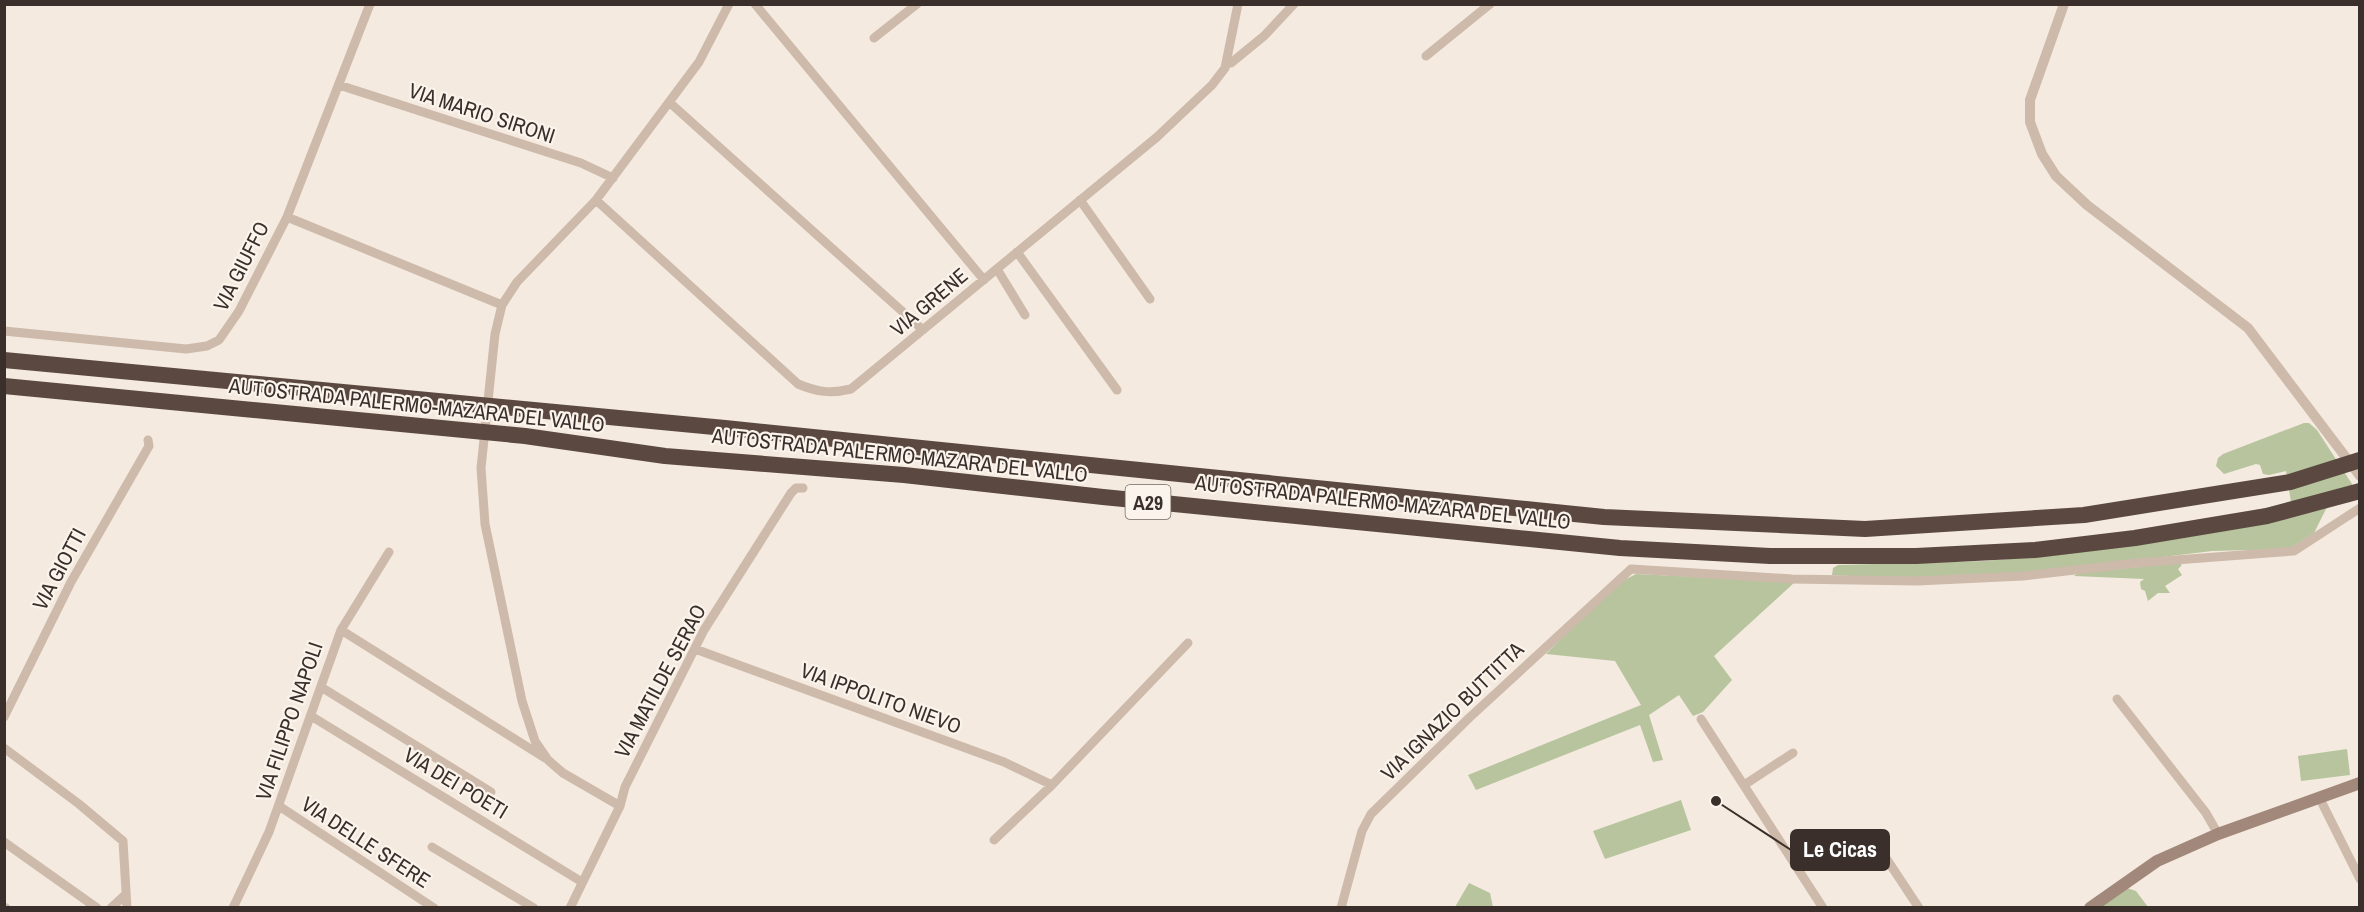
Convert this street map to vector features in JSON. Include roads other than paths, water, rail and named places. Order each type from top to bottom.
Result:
[{"type":"highway","name":"AUTOSTRADA PALERMO-MAZARA DEL VALLO","points":[[4,360],[725,428],[1604,517],[1865,529],[2084,515],[2290,482],[2360,460]]},
{"type":"highway","name":"AUTOSTRADA PALERMO-MAZARA DEL VALLO","points":[[4,386],[525,436],[665,456],[904,475],[1102,498],[1666,550],[1770,556],[1916,556],[2035,549],[2135,538],[2267,516],[2360,491]]},
{"type":"main road","points":[[2090,908],[2157,861],[2218,834],[2360,783]]},
{"type":"street","name":"VIA GIUFFO","points":[[4,330],[186,349],[207,346],[219,340],[229,329],[287,217],[370,4]]},
{"type":"street","points":[[548,760],[535,741],[511,658],[485,524],[481,468],[495,334],[502,305],[517,282],[596,200],[613,178],[699,62],[729,4]]},
{"type":"street","points":[[755,4],[984,280]]},
{"type":"street","points":[[874,38],[918,4]]},
{"type":"street","name":"VIA GRENE","points":[[596,200],[798,384],[816,392],[834,393],[851,389],[1157,137],[1212,85],[1225,68],[1238,4]]},
{"type":"street","points":[[1231,63],[1264,36],[1294,4]]},
{"type":"street","points":[[1426,56],[1490,4]]},
{"type":"street","points":[[2064,4],[2030,100],[2030,122],[2042,153],[2056,176],[2087,205],[2248,328],[2360,476]]},
{"type":"street","name":"VIA MARIO SIRONI","points":[[339,85],[581,163],[613,178]]},
{"type":"street","points":[[669,102],[923,330]]},
{"type":"street","points":[[1080,200],[1150,299]]},
{"type":"street","points":[[287,217],[502,305]]},
{"type":"street","points":[[1017,252],[1117,390]]},
{"type":"street","points":[[997,269],[1025,315]]},
{"type":"street","name":"VIA GIOTTI","points":[[4,717],[71,582],[149,446],[148,440]]},
{"type":"street","name":"VIA MATILDE SERAO","points":[[570,908],[620,806],[625,787],[704,630],[791,493],[796,488],[803,488]]},
{"type":"street","name":"VIA IGNAZIO BUTTITTA","points":[[1341,908],[1362,831],[1371,814],[1494,695],[1631,569],[1792,579],[1917,581],[2023,576],[2136,562],[2255,556],[2294,551],[2360,508]]},
{"type":"street","name":"VIA FILIPPO NAPOLI","points":[[233,908],[279,806],[341,630],[389,552]]},
{"type":"street","points":[[341,630],[548,760],[563,773],[620,806]]},
{"type":"street","points":[[994,840],[1052,785],[1188,643]]},
{"type":"street","name":"VIA IPPOLITO NIEVO","points":[[695,649],[1004,762],[1052,785]]},
{"type":"street","points":[[321,687],[491,792]]},
{"type":"street","points":[[2117,699],[2206,813],[2218,834]]},
{"type":"street","name":"VIA DEI POETI","points":[[311,716],[582,882]]},
{"type":"street","points":[[1701,719],[1823,908]]},
{"type":"street","points":[[4,748],[79,804],[123,842],[127,908]]},
{"type":"street","points":[[1744,785],[1793,753]]},
{"type":"street","points":[[2319,797],[2357,867],[2360,879]]},
{"type":"street","name":"VIA DELLE SFERE","points":[[279,806],[434,908]]},
{"type":"street","points":[[4,842],[98,908]]},
{"type":"street","points":[[432,847],[534,908]]},
{"type":"street","points":[[1880,849],[1919,908]]},
{"type":"street","points":[[111,908],[126,894]]},
{"type":"place","name":"Le Cicas","points":[[1716,801]]}]
